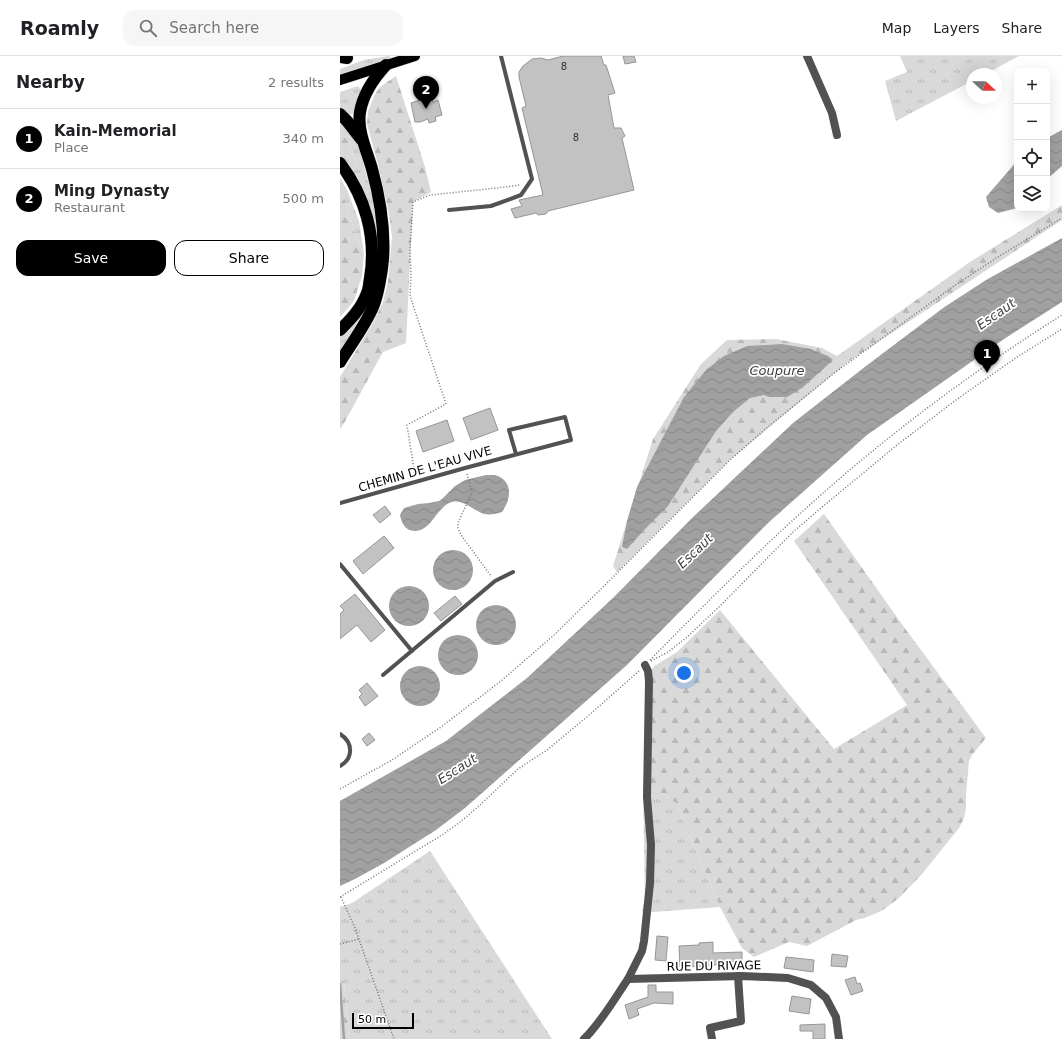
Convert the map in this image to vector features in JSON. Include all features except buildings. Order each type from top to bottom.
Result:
[{"type":"highway","points":[[340,362],[374,306],[381,279],[384,234],[382,215],[372,169],[363,142],[359,122],[362,103],[372,82],[386,65]]},
{"type":"highway","points":[[340,114],[363,142]]},
{"type":"highway","points":[[340,163],[346,170],[358,192],[367,216],[372,237],[372,267],[367,293],[356,314],[340,330]]},
{"type":"main road","points":[[340,80],[415,56]]},
{"type":"street","points":[[807,56],[832,112],[837,135]]},
{"type":"street","points":[[584,1039],[607,1010],[628,979],[642,951],[644,941],[652,845],[647,797],[649,681],[648,671],[645,665]]},
{"type":"street","points":[[712,1039],[710,1028],[741,1021],[738,976]]},
{"type":"street","name":"RUE DU RIVAGE","points":[[628,979],[738,976],[788,978],[811,985],[826,998],[836,1017],[839,1039]]},
{"type":"lane","points":[[449,210],[491,206],[521,195],[532,179],[500,56]]},
{"type":"lane","name":"CHEMIN DE L'EAU VIVE","points":[[340,503],[416,481],[571,440],[565,417],[509,430],[516,454]]},
{"type":"lane","points":[[340,564],[412,651]]},
{"type":"lane","points":[[383,675],[495,580],[513,572]]},
{"type":"lane","points":[[340,734],[346,738],[349,743],[350,754],[344,764],[340,766]]},
{"type":"path","points":[[416,481],[407,425],[446,404],[410,296],[410,249],[413,202],[430,195],[521,185],[528,186]]},
{"type":"path","points":[[340,789],[392,760],[435,731],[501,681],[560,630],[731,459],[832,374],[951,288],[1062,218]]},
{"type":"path","points":[[645,665],[766,546],[845,474],[948,393],[1002,354],[1062,315]]},
{"type":"path","points":[[645,665],[668,652],[686,638],[793,532],[897,445],[956,400],[1017,357],[1062,329]]},
{"type":"path","points":[[467,475],[472,492],[458,523],[458,528],[461,535],[495,580]]},
{"type":"path","points":[[394,1039],[355,928],[340,897],[442,835],[459,823],[518,769],[547,750],[588,716],[633,675]]},
{"type":"path","points":[[340,944],[359,939]]},
{"type":"green space","points":[[388,56],[391,57],[390,59],[340,78],[340,69],[364,60]]},
{"type":"green space","points":[[900,56],[1019,56],[997,68],[966,68],[966,84],[896,121],[885,81],[907,72]]},
{"type":"green space","points":[[396,76],[425,167],[431,192],[413,202],[406,343],[383,352],[340,429],[340,377],[373,323],[383,302],[388,281],[392,237],[389,214],[379,168],[367,124],[368,111],[375,94],[380,87]]},
{"type":"green space","points":[[358,86],[362,91],[356,112],[348,116],[340,110],[340,92]]},
{"type":"green space","points":[[340,120],[349,129],[357,141],[372,195],[377,222],[379,247],[372,298],[366,311],[340,354],[340,334],[359,316],[370,295],[375,270],[376,245],[374,224],[369,208],[364,195],[350,171],[356,165],[351,147],[340,129]]},
{"type":"green space","points":[[340,129],[351,147],[356,165],[350,171],[340,156]]},
{"type":"green space","points":[[340,178],[347,190],[359,221],[364,254],[356,236],[345,200],[340,192]]},
{"type":"green space","points":[[340,192],[345,200],[356,236],[364,254],[362,276],[354,301],[340,317]]},
{"type":"green space","points":[[1062,205],[1062,220],[848,362],[731,459],[617,572],[613,566],[653,439],[701,364],[727,340],[776,339],[822,348],[837,356],[970,262]]},
{"type":"green space","points":[[824,514],[901,623],[986,738],[969,761],[966,808],[964,818],[959,828],[922,874],[899,898],[883,910],[865,918],[856,920],[807,946],[789,942],[754,957],[742,948],[720,907],[676,803],[650,786],[649,679],[653,667],[677,652],[720,610],[834,749],[907,705],[794,541]]},
{"type":"green space","points":[[643,785],[650,786],[676,803],[720,907],[653,912],[642,911],[645,899]]},
{"type":"green space","points":[[430,851],[552,1039],[349,1039],[344,982],[340,982],[340,907],[352,903]]},
{"type":"green space","points":[[340,982],[344,982],[349,1039],[340,1039]]},
{"type":"water","points":[[1062,130],[1062,166],[1050,176],[1050,140],[1050,136]]},
{"type":"water","points":[[1014,164],[1014,209],[998,213],[989,207],[986,197]]},
{"type":"water","name":"Escaut","points":[[1062,238],[1062,302],[1004,339],[867,435],[768,523],[627,665],[465,808],[436,830],[384,863],[340,886],[340,801],[446,741],[527,678],[614,597],[692,518],[793,423],[866,366],[943,308],[986,280]]},
{"type":"water","name":"Coupure","points":[[782,344],[811,349],[828,356],[833,360],[802,388],[787,397],[769,397],[764,395],[750,398],[733,412],[716,431],[668,506],[627,549],[622,547],[627,521],[637,487],[684,397],[706,370],[724,356],[747,346]]},
{"type":"water","points":[[486,475],[495,475],[501,478],[508,486],[509,496],[502,512],[484,514],[463,503],[454,502],[444,506],[427,526],[422,529],[417,531],[410,530],[403,524],[400,515],[404,508],[439,501],[455,486],[465,480]]},
{"type":"water","points":[[453,550],[464,553],[470,559],[473,570],[470,581],[464,587],[453,590],[442,587],[436,581],[433,570],[436,559],[442,553]]},
{"type":"water","points":[[409,586],[420,589],[426,595],[429,606],[426,617],[420,623],[409,626],[398,623],[392,617],[389,606],[392,595],[398,589]]},
{"type":"water","points":[[496,605],[507,608],[513,614],[516,625],[513,636],[507,642],[496,645],[485,642],[479,636],[476,625],[479,614],[485,608]]},
{"type":"water","points":[[458,635],[469,638],[475,644],[478,655],[475,666],[469,672],[458,675],[447,672],[441,666],[438,655],[441,644],[447,638]]},
{"type":"water","points":[[420,666],[431,669],[437,675],[440,686],[437,697],[431,703],[420,706],[409,703],[403,697],[400,686],[403,675],[409,669]]},
{"type":"waterway","points":[[340,984],[344,1039]]},
{"type":"place","name":"Ming Dynasty","points":[[426,109]]},
{"type":"place","name":"Kain-Memorial","points":[[987,373]]}]
